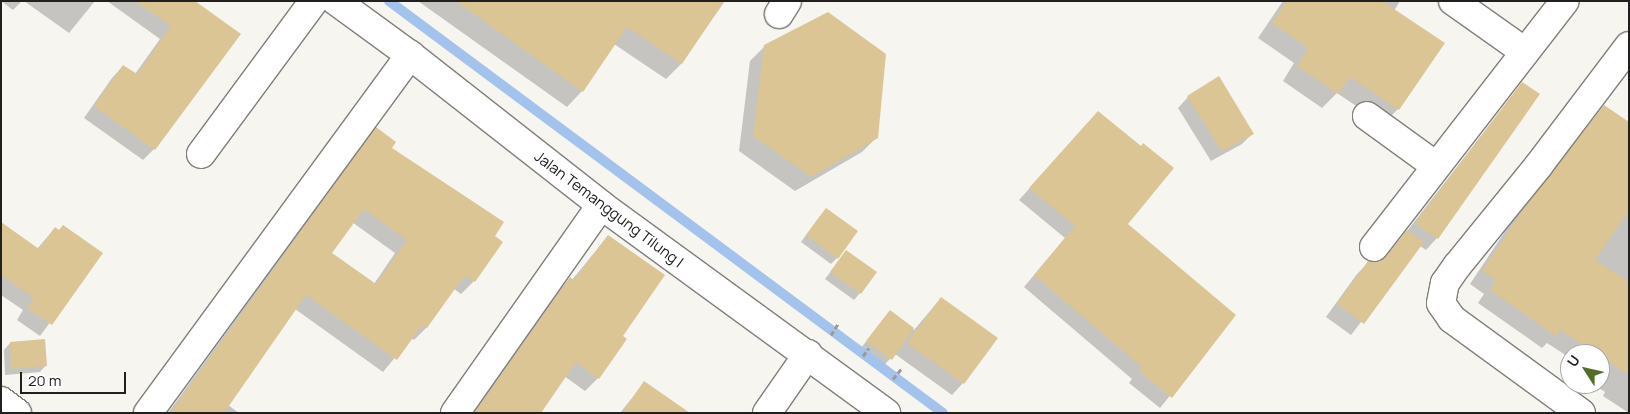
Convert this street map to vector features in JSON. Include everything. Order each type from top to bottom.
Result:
[{"type":"street","points":[[201,154],[314,1]]},
{"type":"street","name":"Jalan Temanggung Tilung I","points":[[336,1],[410,55],[601,205],[808,354],[886,413]]},
{"type":"street","points":[[1453,1],[1525,52]]},
{"type":"street","points":[[1374,247],[1565,1]]},
{"type":"street","points":[[1581,413],[1452,319],[1441,303],[1445,283],[1457,266],[1539,165],[1629,46]]},
{"type":"street","points":[[148,413],[410,55]]},
{"type":"street","points":[[1367,116],[1436,166]]},
{"type":"street","points":[[455,413],[601,205]]},
{"type":"street","points":[[767,413],[808,354]]},
{"type":"street","points":[[1,401],[17,413]]},
{"type":"building","points":[[135,1],[195,1],[241,34],[155,150],[94,106],[123,65],[137,74],[171,26]]},
{"type":"building","points":[[456,1],[724,1],[682,64],[627,27],[583,92]]},
{"type":"building","points":[[1287,1],[1382,1],[1445,43],[1399,110],[1350,77],[1338,94],[1297,66],[1308,48],[1272,23]]},
{"type":"building","points":[[828,12],[886,54],[878,138],[811,177],[753,136],[764,45]]},
{"type":"building","points":[[1219,76],[1254,134],[1222,151],[1187,96]]},
{"type":"building","points":[[1522,82],[1540,94],[1438,239],[1415,223]]},
{"type":"building","points":[[1604,105],[1629,122],[1629,210],[1595,260],[1629,282],[1629,375],[1610,363],[1610,344],[1581,344],[1560,330],[1556,336],[1490,290],[1496,280],[1482,271],[1525,207]]},
{"type":"building","points":[[1098,111],[1141,146],[1143,143],[1174,168],[1128,224],[1236,315],[1172,398],[1139,371],[1142,367],[1034,275],[1075,226],[1029,188]]},
{"type":"building","points":[[376,127],[396,142],[392,148],[504,222],[495,236],[503,242],[475,282],[466,276],[462,279],[427,328],[422,325],[397,360],[306,295],[224,413],[170,413]],"holes":[[[364,209],[407,240],[376,284],[332,253]]]},
{"type":"building","points":[[826,208],[858,231],[838,259],[806,235]]},
{"type":"building","points":[[1,222],[39,249],[55,227],[59,230],[63,225],[103,253],[52,325],[27,308],[34,298],[1,275]]},
{"type":"building","points":[[1407,230],[1424,242],[1364,324],[1337,304],[1368,261],[1379,262],[1386,257]]},
{"type":"building","points":[[608,235],[665,275],[623,336],[627,339],[599,379],[576,362],[541,413],[474,413],[570,277],[574,280]]},
{"type":"building","points":[[846,250],[877,272],[861,294],[830,272]]},
{"type":"building","points":[[941,297],[998,338],[964,384],[907,343]]},
{"type":"building","points":[[890,310],[914,328],[892,360],[866,341]]},
{"type":"building","points":[[45,339],[47,366],[11,369],[10,342]]},
{"type":"building","points":[[644,381],[690,413],[622,413]]},
{"type":"waterway","points":[[389,1],[943,413]]}]
